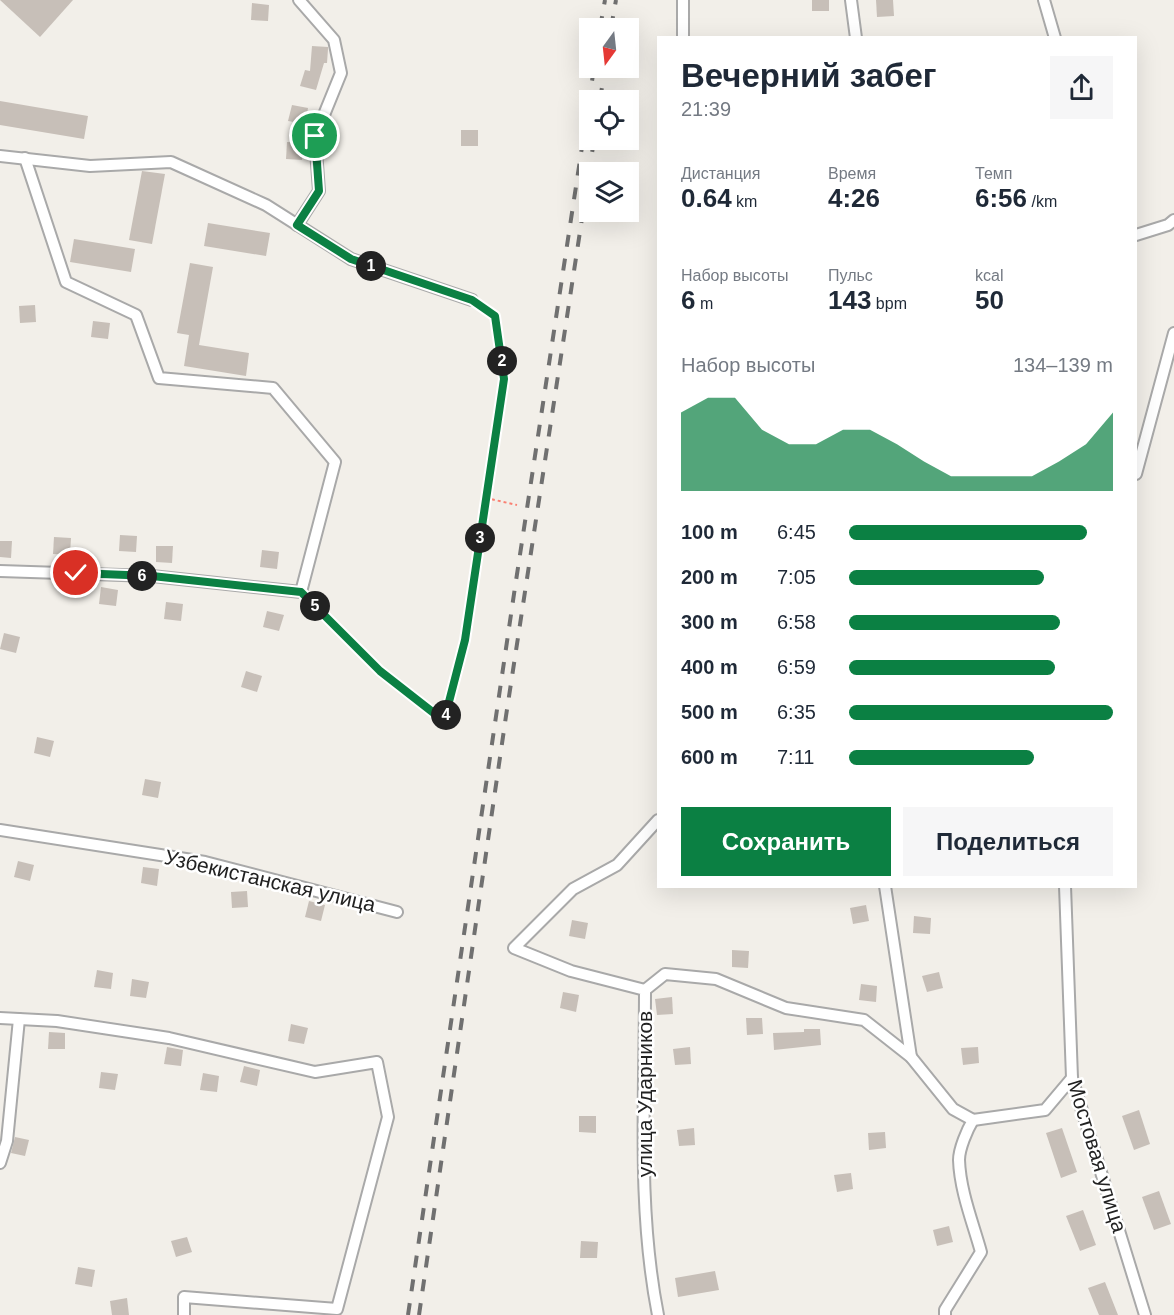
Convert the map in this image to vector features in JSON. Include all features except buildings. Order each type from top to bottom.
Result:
[{"type":"street","points":[[297,225],[319,191],[315,136],[341,73],[334,39],[299,0]]},
{"type":"street","points":[[683,0],[683,36]]},
{"type":"street","points":[[851,0],[856,36]]},
{"type":"street","points":[[1044,0],[1054,36]]},
{"type":"street","points":[[0,156],[90,166],[171,162],[266,206],[351,259],[472,300]]},
{"type":"street","points":[[0,571],[152,576],[301,592],[335,462],[273,388],[159,378],[136,315],[66,282],[25,158]]},
{"type":"street","points":[[1137,236],[1168,225],[1174,220]]},
{"type":"street","points":[[1137,470],[1174,333]]},
{"type":"street","name":"улица Ударников","points":[[657,821],[617,865],[573,889],[514,948],[571,971],[645,990],[645,1214],[658,1315]]},
{"type":"street","name":"Узбекистанская улица","points":[[0,830],[205,861],[397,912]]},
{"type":"street","points":[[885,888],[911,1057]]},
{"type":"street","name":"Мостовая улица","points":[[1065,888],[1072,1078],[1145,1315]]},
{"type":"street","points":[[645,990],[665,974],[716,978],[786,1008],[864,1020],[911,1057],[952,1108],[973,1120],[1045,1110],[1072,1078]]},
{"type":"street","points":[[0,1018],[57,1021],[169,1038],[315,1072],[377,1062],[388,1117],[337,1309],[184,1297],[184,1315]]},
{"type":"street","points":[[0,1163],[7,1141],[19,1019]]},
{"type":"street","points":[[945,1315],[945,1310],[981,1252],[964,1192],[959,1158],[973,1120]]},
{"type":"path","points":[[301,592],[380,671],[444,721],[465,640],[504,379],[495,316],[472,300]]},
{"type":"path","points":[[486,498],[517,505]]},
{"type":"railway","points":[[602,18],[605,0]]},
{"type":"railway","points":[[613,18],[616,0]]},
{"type":"railway","points":[[408,1315],[592,78]]},
{"type":"railway","points":[[602,90],[603,78]]},
{"type":"railway","points":[[419,1315],[506,716],[592,150]]},
{"type":"route","points":[[76,573],[152,576],[301,592],[380,671],[444,721],[465,640],[504,379],[495,316],[472,300],[351,259],[297,225],[319,191],[315,136]]}]
